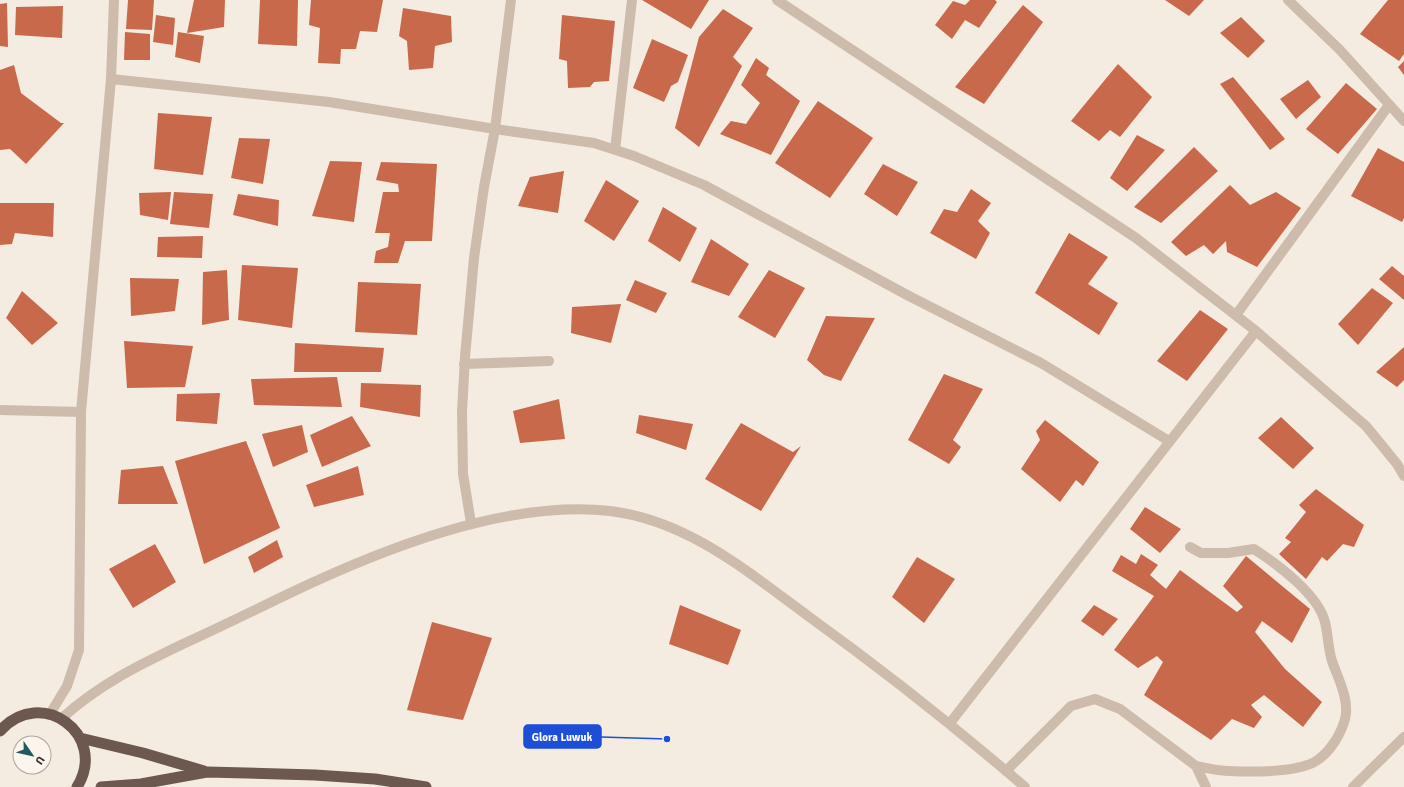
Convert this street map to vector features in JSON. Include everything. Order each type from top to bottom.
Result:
[{"type":"highway","points":[[2,726],[20,715],[35,712],[50,714],[69,724],[80,738],[84,748],[85,764],[82,780],[77,787]]},
{"type":"highway","points":[[80,738],[143,753],[207,772]]},
{"type":"highway","points":[[101,787],[141,784],[207,772],[315,775],[375,779],[426,787]]},
{"type":"street","points":[[50,714],[67,686],[79,650],[81,412],[111,79],[114,0]]},
{"type":"street","points":[[471,523],[463,474],[462,412],[464,364],[474,258],[484,187],[495,130],[511,0]]},
{"type":"street","points":[[615,150],[632,0]]},
{"type":"street","points":[[777,0],[1136,238],[1256,331],[1366,426],[1397,464],[1404,476]]},
{"type":"street","points":[[1288,0],[1340,50],[1404,121]]},
{"type":"street","points":[[111,79],[329,102],[495,130],[594,143],[615,150],[704,185],[909,296],[1041,363],[1169,441]]},
{"type":"street","points":[[1236,315],[1389,105]]},
{"type":"street","points":[[950,723],[1256,331]]},
{"type":"street","points":[[464,364],[549,361]]},
{"type":"street","points":[[0,410],[81,412]]},
{"type":"street","points":[[62,719],[82,700],[128,671],[319,579],[388,552],[471,523],[544,510],[574,509],[612,511],[651,520],[685,533],[744,569],[950,723],[1025,787]]},
{"type":"street","points":[[1190,547],[1201,553],[1228,553],[1254,549],[1285,570],[1318,606],[1325,620],[1332,659],[1344,693],[1345,719],[1333,745],[1318,760],[1302,767],[1271,770],[1229,771],[1196,766]]},
{"type":"street","points":[[1006,771],[1072,706],[1095,699],[1120,709],[1196,766],[1206,787]]},
{"type":"street","points":[[1353,787],[1404,737]]},
{"type":"building","points":[[128,0],[154,0],[152,30],[126,29]]},
{"type":"building","points":[[194,0],[225,0],[224,27],[187,33]]},
{"type":"building","points":[[260,0],[298,0],[297,46],[258,44]]},
{"type":"building","points":[[311,0],[383,0],[377,32],[360,31],[356,49],[341,49],[340,64],[318,63],[320,28],[309,25]]},
{"type":"building","points":[[642,0],[709,0],[691,29]]},
{"type":"building","points":[[970,0],[995,0],[997,2],[979,28],[965,20],[952,39],[935,25],[953,1],[965,5]]},
{"type":"building","points":[[1165,0],[1204,0],[1189,16]]},
{"type":"building","points":[[1388,0],[1404,0],[1404,54],[1399,61],[1360,34]]},
{"type":"building","points":[[7,3],[8,47],[0,46],[0,4]]},
{"type":"building","points":[[1023,5],[1043,22],[984,104],[955,87]]},
{"type":"building","points":[[63,6],[62,38],[15,35],[16,7]]},
{"type":"building","points":[[403,8],[451,16],[452,42],[435,46],[433,68],[409,70],[407,41],[399,36]]},
{"type":"building","points":[[723,9],[753,28],[733,57],[742,66],[699,147],[675,128],[699,37]]},
{"type":"building","points":[[156,15],[175,18],[173,45],[153,42]]},
{"type":"building","points":[[562,15],[615,21],[609,81],[594,82],[590,87],[568,88],[567,61],[559,59]]},
{"type":"building","points":[[1241,17],[1265,41],[1248,58],[1220,33]]},
{"type":"building","points":[[125,32],[150,34],[150,60],[124,60]]},
{"type":"building","points":[[178,32],[204,36],[200,63],[175,57]]},
{"type":"building","points":[[652,39],[688,55],[678,82],[671,86],[664,102],[633,88]]},
{"type":"building","points":[[756,58],[769,68],[766,75],[800,101],[771,155],[720,134],[731,121],[746,124],[760,103],[741,85]]},
{"type":"building","points":[[1404,61],[1404,75],[1398,67]]},
{"type":"building","points":[[1118,64],[1152,97],[1120,137],[1110,130],[1099,141],[1071,121]]},
{"type":"building","points":[[14,65],[21,93],[61,123],[64,123],[26,164],[10,149],[0,150],[0,70]]},
{"type":"building","points":[[1233,77],[1285,139],[1270,150],[1220,84]]},
{"type":"building","points":[[1308,80],[1321,97],[1296,119],[1280,99]]},
{"type":"building","points":[[1346,83],[1377,109],[1338,154],[1306,129]]},
{"type":"building","points":[[818,101],[873,138],[830,198],[775,163]]},
{"type":"building","points":[[158,113],[212,117],[203,175],[154,169]]},
{"type":"building","points":[[1137,135],[1165,150],[1127,191],[1110,178]]},
{"type":"building","points":[[239,138],[270,139],[263,184],[231,178]]},
{"type":"building","points":[[1194,147],[1218,171],[1161,223],[1134,207]]},
{"type":"building","points":[[1378,148],[1404,162],[1404,218],[1402,222],[1351,196]]},
{"type":"building","points":[[330,161],[362,162],[354,222],[312,216]]},
{"type":"building","points":[[381,162],[437,164],[432,241],[405,241],[398,263],[374,263],[376,251],[388,247],[390,233],[375,233],[383,192],[399,192],[398,184],[376,180]]},
{"type":"building","points":[[883,164],[918,182],[897,216],[864,194]]},
{"type":"building","points":[[564,171],[558,213],[518,206],[530,177]]},
{"type":"building","points":[[606,180],[639,201],[614,241],[584,221]]},
{"type":"building","points":[[1230,185],[1250,205],[1276,192],[1301,208],[1257,267],[1227,252],[1226,241],[1213,254],[1204,245],[1186,256],[1171,242]]},
{"type":"building","points":[[971,189],[991,203],[978,221],[990,233],[976,259],[930,233],[944,209],[957,212]]},
{"type":"building","points":[[171,192],[168,220],[140,215],[139,193]]},
{"type":"building","points":[[174,192],[213,194],[209,228],[170,224]]},
{"type":"building","points":[[238,194],[279,200],[278,226],[233,215]]},
{"type":"building","points":[[0,203],[54,203],[53,237],[15,233],[12,244],[0,245]]},
{"type":"building","points":[[663,207],[697,228],[680,262],[648,241]]},
{"type":"building","points":[[1069,233],[1108,257],[1088,284],[1118,303],[1099,335],[1035,293]]},
{"type":"building","points":[[203,236],[202,258],[157,257],[158,237]]},
{"type":"building","points":[[711,239],[749,264],[729,296],[691,282]]},
{"type":"building","points":[[242,265],[298,268],[292,328],[238,320]]},
{"type":"building","points":[[1392,266],[1404,276],[1404,300],[1379,279]]},
{"type":"building","points":[[227,270],[229,320],[202,325],[203,272]]},
{"type":"building","points":[[769,270],[805,288],[775,338],[738,317]]},
{"type":"building","points":[[130,278],[179,279],[175,311],[131,316]]},
{"type":"building","points":[[635,280],[667,293],[656,313],[626,300]]},
{"type":"building","points":[[358,282],[421,284],[417,335],[355,332]]},
{"type":"building","points":[[1372,288],[1393,303],[1358,345],[1338,324]]},
{"type":"building","points":[[22,291],[58,323],[32,345],[6,318]]},
{"type":"building","points":[[621,304],[611,343],[571,333],[572,307]]},
{"type":"building","points":[[1200,310],[1228,329],[1187,381],[1157,361]]},
{"type":"building","points":[[826,316],[875,318],[841,381],[824,375],[807,360]]},
{"type":"building","points":[[124,341],[193,346],[185,387],[127,388]]},
{"type":"building","points":[[295,343],[384,348],[381,372],[294,372]]},
{"type":"building","points":[[1404,347],[1404,380],[1397,387],[1376,372]]},
{"type":"building","points":[[944,374],[983,389],[953,440],[961,447],[949,464],[908,440]]},
{"type":"building","points":[[337,377],[342,407],[254,405],[251,379]]},
{"type":"building","points":[[361,383],[421,385],[420,417],[360,407]]},
{"type":"building","points":[[220,393],[217,424],[176,421],[177,394]]},
{"type":"building","points":[[559,399],[565,439],[520,443],[513,411]]},
{"type":"building","points":[[639,415],[693,424],[686,450],[636,433]]},
{"type":"building","points":[[352,416],[371,446],[322,467],[310,435]]},
{"type":"building","points":[[1281,417],[1314,448],[1293,469],[1258,438]]},
{"type":"building","points":[[1045,420],[1099,462],[1083,486],[1076,480],[1060,502],[1021,469],[1040,440],[1036,431]]},
{"type":"building","points":[[741,423],[793,452],[801,446],[761,511],[705,479]]},
{"type":"building","points":[[302,425],[308,452],[273,467],[262,434]]},
{"type":"building","points":[[246,441],[280,528],[204,564],[175,461]]},
{"type":"building","points":[[163,466],[178,504],[118,504],[121,470]]},
{"type":"building","points":[[358,466],[364,495],[314,507],[306,485]]},
{"type":"building","points":[[1316,489],[1364,525],[1354,547],[1343,544],[1327,561],[1322,557],[1306,579],[1279,554],[1291,542],[1285,538],[1306,512],[1299,505]]},
{"type":"building","points":[[1145,507],[1181,529],[1160,553],[1130,529]]},
{"type":"building","points":[[277,540],[283,557],[254,573],[248,557]]},
{"type":"building","points":[[155,544],[176,582],[133,608],[109,569]]},
{"type":"building","points":[[1141,554],[1158,565],[1150,575],[1166,589],[1180,570],[1237,612],[1243,607],[1223,586],[1246,556],[1310,609],[1292,643],[1262,621],[1255,632],[1285,669],[1322,702],[1303,727],[1264,695],[1251,705],[1262,717],[1254,728],[1232,719],[1211,740],[1144,695],[1163,662],[1157,656],[1138,668],[1114,650],[1154,596],[1112,571],[1121,555],[1136,564]]},
{"type":"building","points":[[917,557],[955,579],[924,623],[892,597]]},
{"type":"building","points":[[680,605],[741,630],[728,665],[669,644]]},
{"type":"building","points":[[1094,605],[1118,619],[1103,636],[1081,621]]},
{"type":"building","points":[[432,622],[492,638],[463,720],[407,710]]},
{"type":"place","name":"Glora Luwuk","points":[[667,739]]}]
